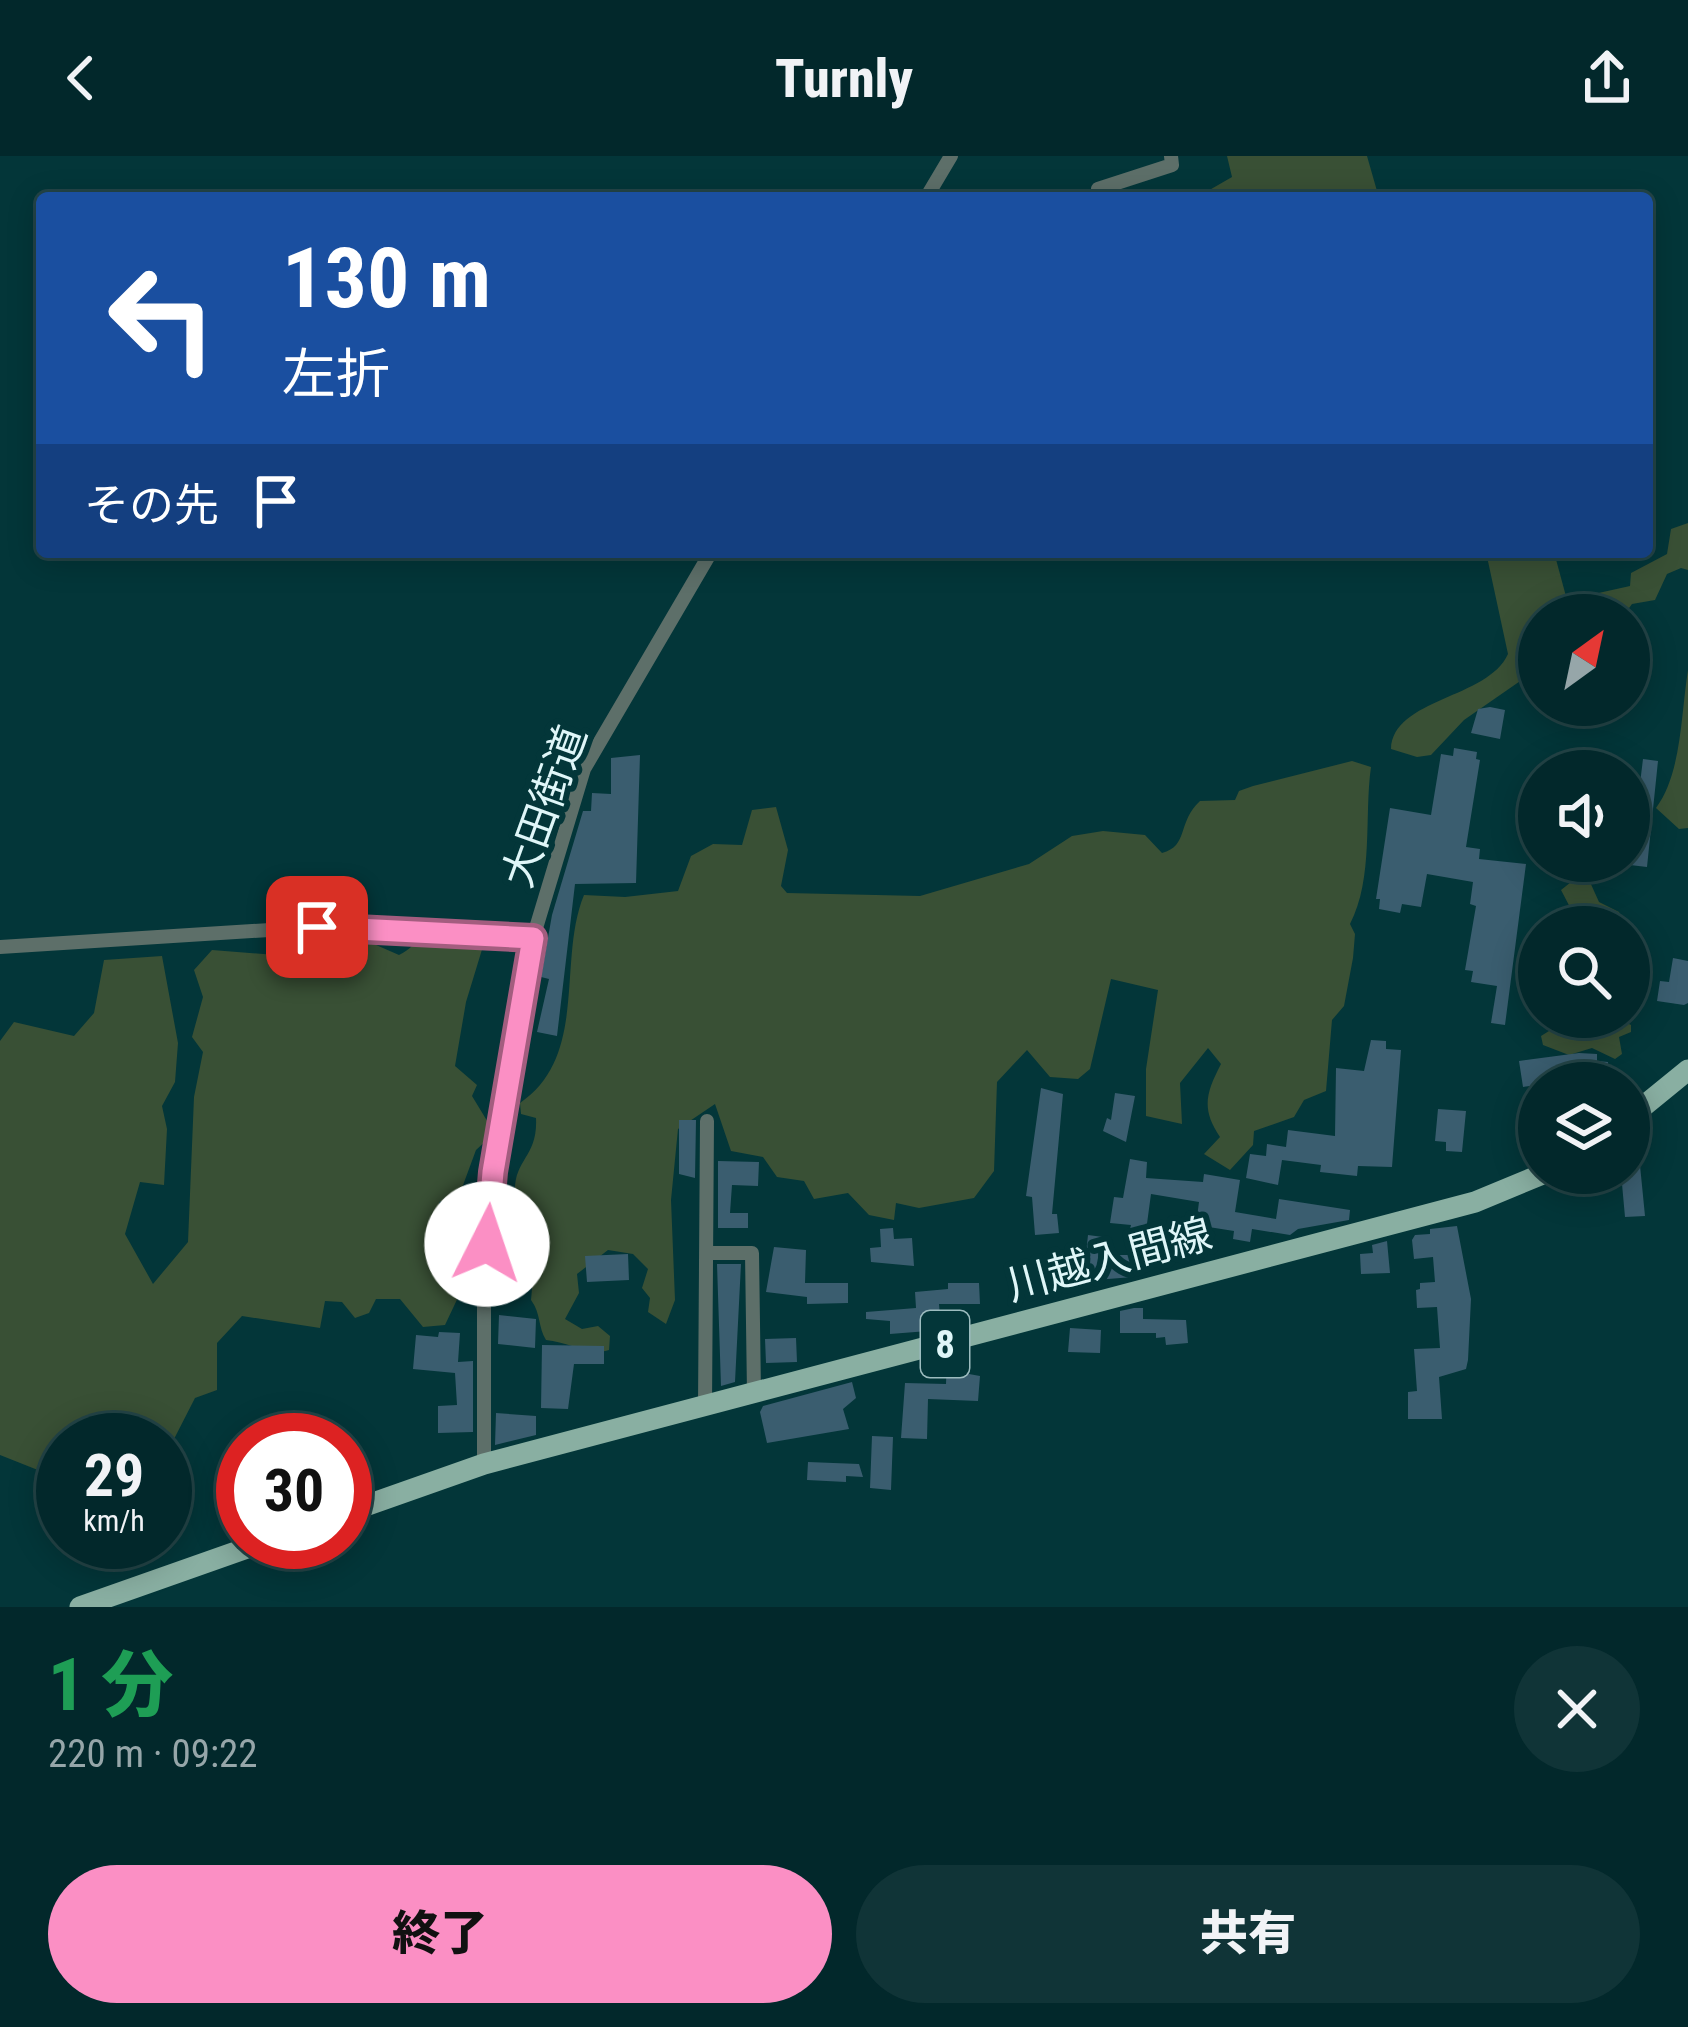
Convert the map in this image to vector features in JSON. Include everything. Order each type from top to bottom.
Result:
[{"type":"main road","points":[[1650,1101],[1688,1070]]},
{"type":"main road","name":"川越入間線","points":[[372,1504],[484,1464],[1474,1202],[1518,1184]]},
{"type":"main road","points":[[80,1607],[216,1559]]},
{"type":"street","points":[[930,192],[951,156]]},
{"type":"street","points":[[1098,189],[1172,165],[1171,156]]},
{"type":"street","name":"大田街道","points":[[484,1464],[484,1280],[493,1172],[533,938],[584,769],[707,558]]},
{"type":"street","points":[[0,947],[317,927],[533,938]]},
{"type":"street","points":[[705,1407],[707,1121]]},
{"type":"street","points":[[706,1252],[752,1253],[754,1393]]},
{"type":"green space","points":[[1227,156],[1367,156],[1377,192],[1206,192],[1232,177]]},
{"type":"green space","points":[[1688,523],[1688,570],[1667,574],[1655,600],[1650,601],[1650,594],[1594,594],[1630,586],[1631,573],[1667,554],[1671,529]]},
{"type":"green space","points":[[1487,558],[1556,558],[1565,594],[1518,594],[1518,683],[1464,720],[1431,755],[1417,757],[1391,749],[1407,719],[1482,681],[1508,654]]},
{"type":"green space","points":[[1688,670],[1688,828],[1679,829],[1656,808],[1676,760]]},
{"type":"green space","points":[[1352,761],[1371,767],[1365,867],[1350,924],[1355,934],[1344,1006],[1332,1020],[1326,1091],[1304,1100],[1294,1117],[1254,1131],[1253,1145],[1230,1170],[1204,1154],[1220,1137],[1208,1101],[1221,1064],[1208,1048],[1180,1083],[1182,1124],[1146,1116],[1146,1069],[1158,990],[1111,979],[1090,1069],[1078,1079],[1050,1077],[1027,1050],[997,1082],[994,1171],[974,1198],[919,1208],[896,1203],[894,1220],[869,1215],[848,1193],[814,1199],[804,1181],[777,1177],[763,1157],[731,1151],[715,1104],[678,1129],[671,1200],[675,1300],[666,1324],[648,1312],[650,1298],[642,1288],[648,1269],[633,1254],[608,1250],[577,1274],[579,1293],[565,1319],[582,1329],[598,1326],[610,1336],[609,1350],[546,1340],[531,1300],[533,1277],[528,1267],[512,1268],[506,1261],[521,1242],[516,1181],[536,1131],[536,1118],[521,1114],[520,1103],[541,1083],[563,1034],[576,921],[584,895],[625,897],[678,891],[691,856],[713,844],[742,845],[752,810],[776,807],[788,850],[781,886],[787,893],[920,896],[1029,864],[1072,836],[1103,831],[1145,835],[1162,853],[1176,845],[1200,801],[1235,800],[1239,791],[1253,786]]},
{"type":"green space","points":[[1571,882],[1590,882],[1599,902],[1607,906],[1569,906],[1561,890]]},
{"type":"green space","points":[[450,927],[478,927],[484,943],[466,1002],[455,1066],[477,1085],[472,1096],[489,1124],[489,1138],[476,1150],[459,1196],[439,1202],[443,1214],[473,1241],[462,1289],[445,1325],[423,1327],[400,1299],[376,1299],[369,1313],[355,1318],[342,1302],[325,1301],[320,1328],[242,1316],[217,1343],[217,1390],[195,1398],[187,1413],[36,1413],[36,1469],[0,1455],[0,1041],[14,1022],[74,1036],[94,1013],[104,960],[162,956],[178,1043],[175,1082],[162,1106],[167,1129],[164,1185],[140,1182],[125,1234],[153,1284],[188,1242],[194,1097],[203,1052],[192,1037],[203,997],[194,970],[212,950],[312,958],[367,941],[399,955],[424,935]]},
{"type":"green space","points":[[1541,1038],[1619,1038],[1622,1054],[1615,1059],[1592,1048],[1569,1055],[1543,1045]]},
{"type":"building","points":[[1478,709],[1505,710],[1500,739],[1471,733]]},
{"type":"building","points":[[1454,748],[1477,752],[1480,760],[1466,847],[1480,849],[1479,859],[1518,863],[1518,882],[1524,882],[1505,1025],[1491,1023],[1497,986],[1471,982],[1473,971],[1465,970],[1476,906],[1470,904],[1473,882],[1427,874],[1421,907],[1402,904],[1400,913],[1379,909],[1380,899],[1376,899],[1390,808],[1431,815],[1441,754],[1453,756]]},
{"type":"building","points":[[640,755],[636,883],[575,884],[557,1036],[537,1032],[549,979],[541,977],[552,915],[583,811],[591,811],[592,793],[611,794],[611,758]]},
{"type":"building","points":[[1650,760],[1658,761],[1650,838]]},
{"type":"building","points":[[1673,958],[1688,961],[1688,1003],[1684,1005],[1657,1001],[1660,981],[1669,982]]},
{"type":"building","points":[[1371,1040],[1386,1041],[1386,1049],[1401,1050],[1392,1167],[1358,1166],[1357,1176],[1320,1172],[1321,1165],[1282,1160],[1278,1185],[1246,1178],[1250,1154],[1266,1156],[1267,1144],[1286,1147],[1288,1130],[1335,1136],[1336,1068],[1364,1071]]},
{"type":"building","points":[[1579,1053],[1597,1054],[1597,1061],[1608,1062],[1519,1062]]},
{"type":"building","points":[[1041,1088],[1063,1094],[1052,1214],[1057,1214],[1059,1233],[1035,1235],[1032,1197],[1026,1196]]},
{"type":"building","points":[[1115,1093],[1135,1096],[1126,1142],[1103,1131],[1107,1118],[1111,1120]]},
{"type":"building","points":[[1438,1109],[1466,1111],[1462,1152],[1446,1151],[1446,1142],[1435,1141]]},
{"type":"building","points":[[679,1120],[696,1120],[695,1178],[679,1174]]},
{"type":"building","points":[[1130,1159],[1147,1162],[1146,1178],[1203,1182],[1204,1174],[1240,1180],[1235,1212],[1276,1219],[1279,1199],[1350,1210],[1349,1220],[1298,1229],[1290,1235],[1252,1229],[1250,1242],[1233,1239],[1234,1231],[1196,1225],[1199,1202],[1151,1194],[1146,1231],[1130,1229],[1131,1225],[1110,1223],[1114,1197],[1123,1198]]},
{"type":"building","points":[[718,1161],[759,1162],[758,1186],[732,1185],[730,1213],[748,1213],[748,1228],[718,1228]]},
{"type":"building","points":[[1623,1194],[1643,1194],[1645,1216],[1625,1217]]},
{"type":"building","points":[[1457,1226],[1471,1299],[1466,1369],[1439,1377],[1442,1419],[1408,1419],[1408,1392],[1417,1391],[1414,1349],[1440,1348],[1437,1307],[1417,1308],[1420,1283],[1435,1282],[1433,1257],[1414,1259],[1412,1240],[1415,1235],[1430,1234],[1430,1229]]},
{"type":"building","points":[[893,1228],[894,1239],[912,1238],[914,1266],[871,1262],[870,1248],[881,1247],[880,1229]]},
{"type":"building","points":[[1088,1235],[1103,1237],[1101,1255],[1132,1255],[1133,1277],[1083,1281]]},
{"type":"building","points":[[1387,1241],[1390,1273],[1361,1274],[1360,1254],[1373,1253],[1372,1245]]},
{"type":"building","points":[[774,1247],[806,1250],[805,1283],[848,1283],[848,1303],[807,1304],[807,1297],[766,1292]]},
{"type":"building","points":[[628,1254],[629,1280],[587,1282],[585,1256]]},
{"type":"building","points":[[717,1264],[741,1264],[735,1382],[721,1386]]},
{"type":"building","points":[[948,1283],[979,1283],[980,1304],[939,1304],[941,1328],[890,1334],[890,1321],[866,1319],[866,1312],[916,1308],[915,1292],[948,1289]]},
{"type":"building","points":[[1143,1308],[1143,1319],[1186,1320],[1188,1343],[1166,1345],[1165,1337],[1156,1338],[1156,1333],[1120,1333],[1120,1311]]},
{"type":"building","points":[[499,1315],[536,1319],[535,1348],[498,1344]]},
{"type":"building","points":[[1070,1328],[1101,1330],[1100,1353],[1068,1352]]},
{"type":"building","points":[[439,1332],[460,1333],[458,1362],[473,1361],[473,1432],[438,1433],[438,1406],[457,1405],[455,1373],[413,1369],[416,1335],[438,1337]]},
{"type":"building","points":[[796,1338],[797,1362],[766,1363],[765,1339]]},
{"type":"building","points":[[542,1345],[604,1346],[604,1364],[574,1364],[568,1409],[541,1408]]},
{"type":"building","points":[[970,1356],[969,1374],[980,1376],[978,1401],[928,1399],[927,1439],[901,1438],[905,1383],[946,1384],[947,1357]]},
{"type":"building","points":[[852,1382],[856,1398],[843,1409],[849,1429],[767,1443],[760,1412],[763,1406]]},
{"type":"building","points":[[496,1413],[536,1416],[536,1435],[495,1445]]},
{"type":"building","points":[[872,1436],[893,1437],[891,1490],[870,1488]]},
{"type":"building","points":[[808,1462],[859,1464],[863,1477],[846,1476],[846,1482],[807,1480]]},
{"type":"route","points":[[317,927],[533,938],[493,1172],[487,1244]]}]
